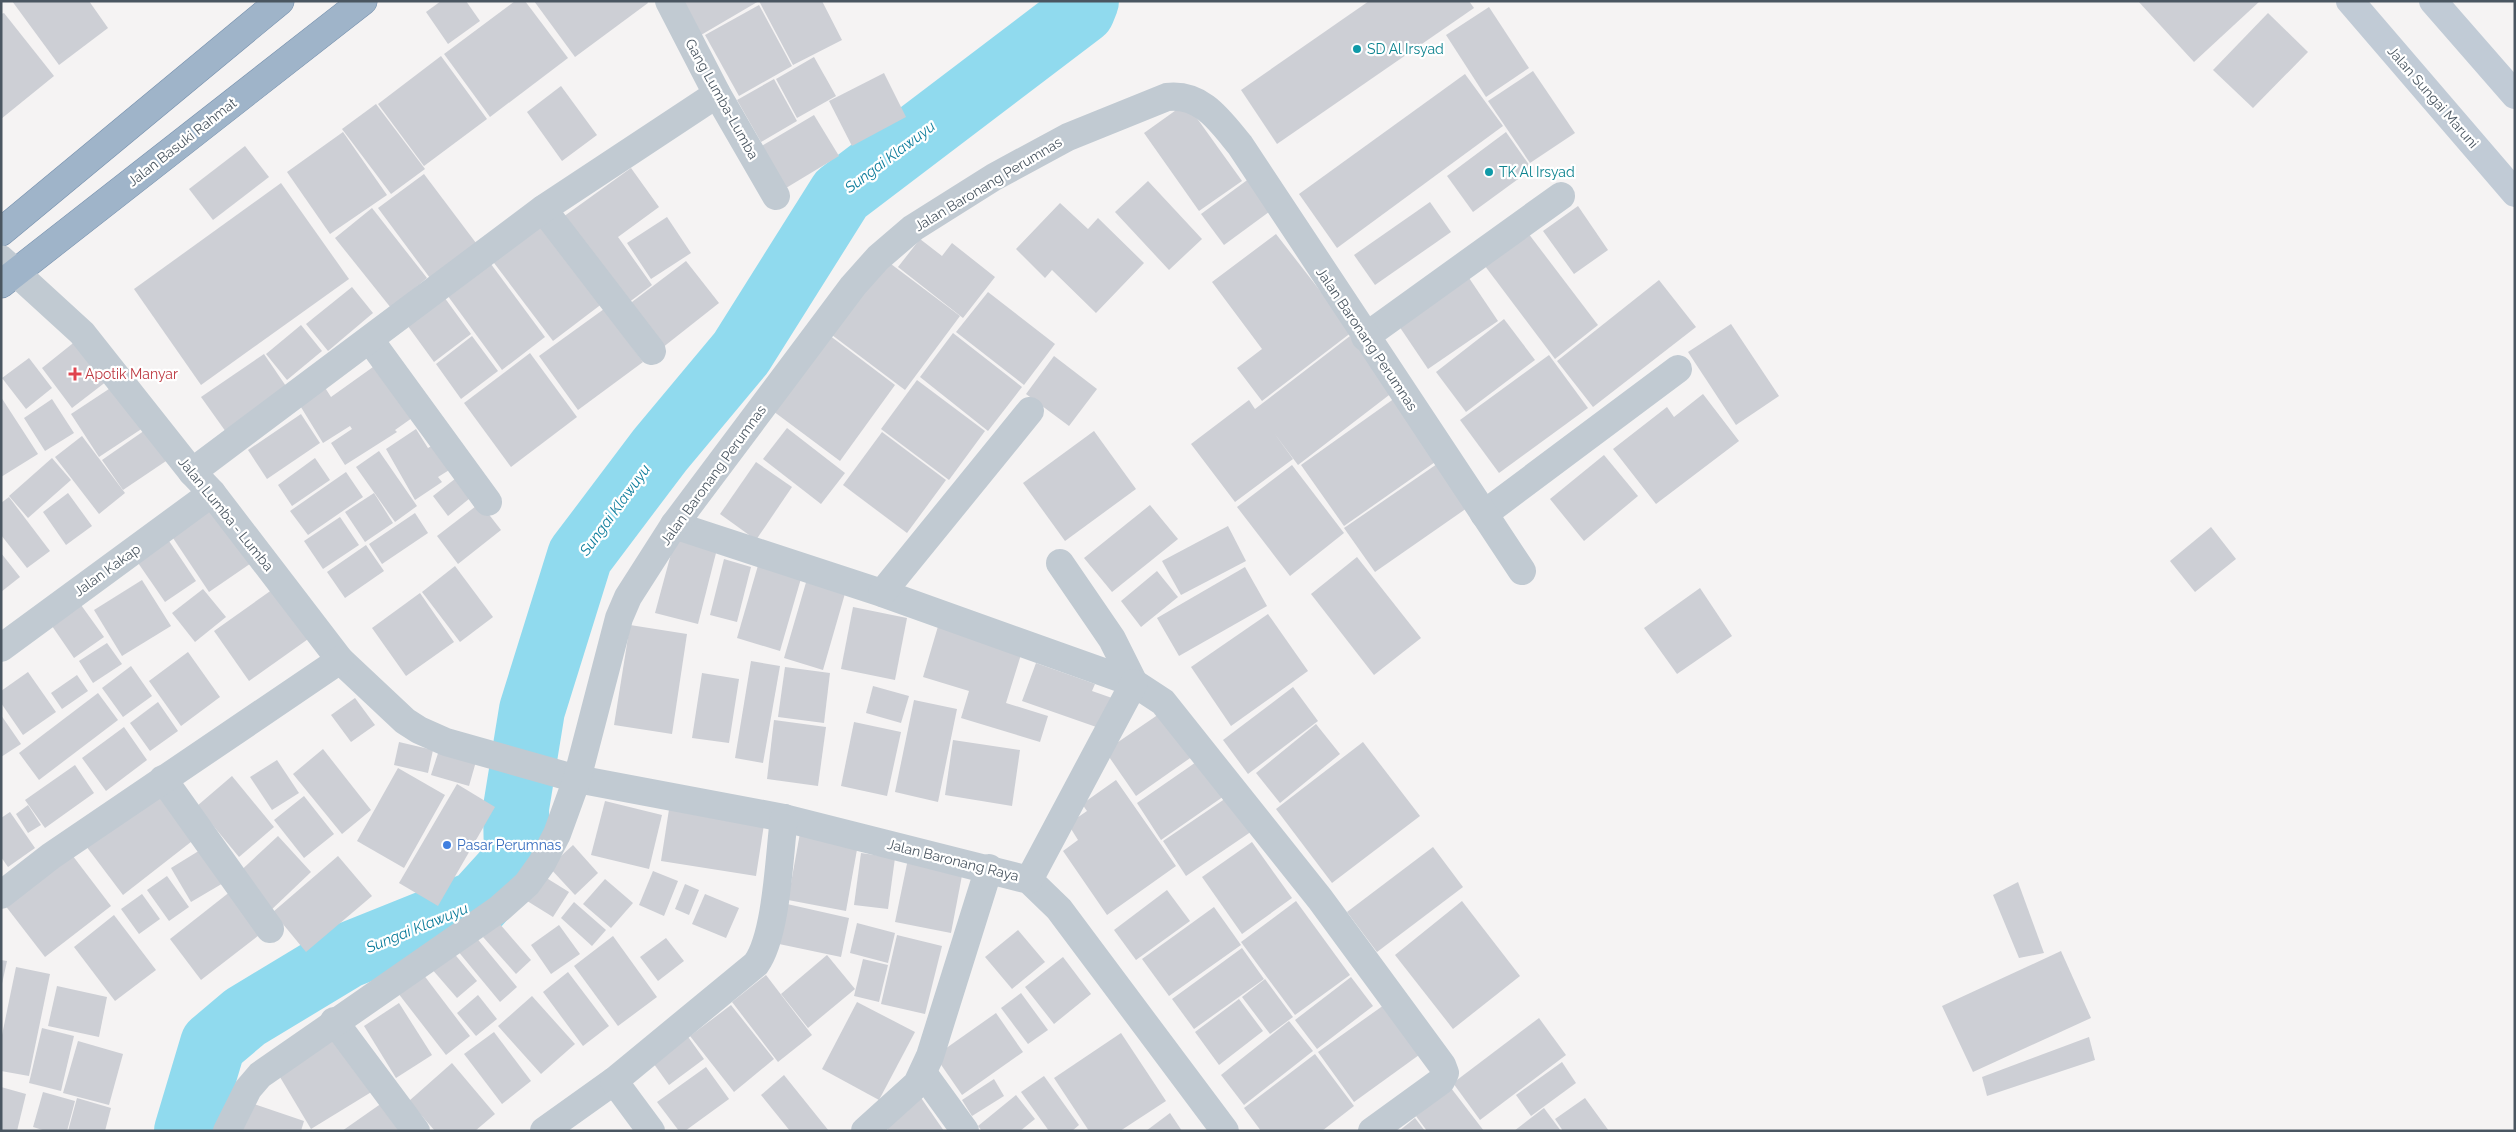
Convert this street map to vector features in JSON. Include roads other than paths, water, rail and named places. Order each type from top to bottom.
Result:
[{"type":"highway","points":[[1,232],[280,1]]},
{"type":"highway","name":"Jalan Basuki Rahmat","points":[[6,272],[363,1]]},
{"type":"main road","name":"Jalan Sungai Maruni","points":[[2350,1],[2515,193]]},
{"type":"main road","points":[[2433,1],[2515,95]]},
{"type":"street","name":"Gang Lumba-Lumba","points":[[669,1],[717,94],[776,196]]},
{"type":"street","points":[[192,472],[543,209],[717,94]]},
{"type":"street","name":"Jalan Baronang Perumnas","points":[[227,1131],[254,1081],[334,1021],[499,909],[527,884],[546,856],[557,834],[570,777],[619,618],[628,597],[674,525],[853,286],[889,248],[913,228],[1030,156],[1068,137],[1167,97],[1182,95],[1192,98],[1220,122],[1240,146],[1522,571]]},
{"type":"street","points":[[1365,337],[1561,196]]},
{"type":"street","points":[[543,209],[652,351]]},
{"type":"street","name":"Jalan Lumba - Lumba","points":[[6,272],[82,333],[192,472],[212,493],[340,660],[405,721],[446,742],[570,777]]},
{"type":"street","points":[[370,340],[488,502]]},
{"type":"street","points":[[1484,514],[1678,369]]},
{"type":"street","points":[[882,593],[1030,411]]},
{"type":"street","name":"Jalan Kakap","points":[[1,648],[212,493]]},
{"type":"street","points":[[674,525],[882,593],[1134,683],[1163,702],[1320,899],[1442,1065],[1445,1073],[1441,1081],[1372,1131]]},
{"type":"street","points":[[1060,563],[1112,640],[1134,683]]},
{"type":"street","points":[[1,895],[51,856],[340,660]]},
{"type":"street","points":[[1029,880],[1134,683]]},
{"type":"street","name":"Jalan Baronang Raya","points":[[570,777],[784,818],[989,868],[1029,880],[1059,909],[1225,1131]]},
{"type":"street","points":[[163,779],[270,929]]},
{"type":"street","points":[[544,1131],[614,1081],[756,964],[762,956],[770,935],[784,818]]},
{"type":"street","points":[[865,1131],[917,1084],[923,1073],[989,868]]},
{"type":"street","points":[[334,1021],[416,1131]]},
{"type":"street","points":[[923,1073],[965,1131]]},
{"type":"street","points":[[614,1081],[651,1131]]},
{"type":"waterway","name":"Sungai Klawuyu","points":[[187,1131],[213,1044],[245,1017],[346,956],[478,903],[517,860],[516,808],[532,710],[580,556],[660,450],[741,353],[841,194],[1082,11],[1086,1]]},
{"type":"place","name":"SD Al Irsyad","points":[[1357,49]]},
{"type":"place","name":"TK Al Irsyad","points":[[1489,172]]},
{"type":"place","name":"Apotik Manyar","points":[[75,374]]},
{"type":"place","name":"Pasar Perumnas","points":[[447,845]]}]
